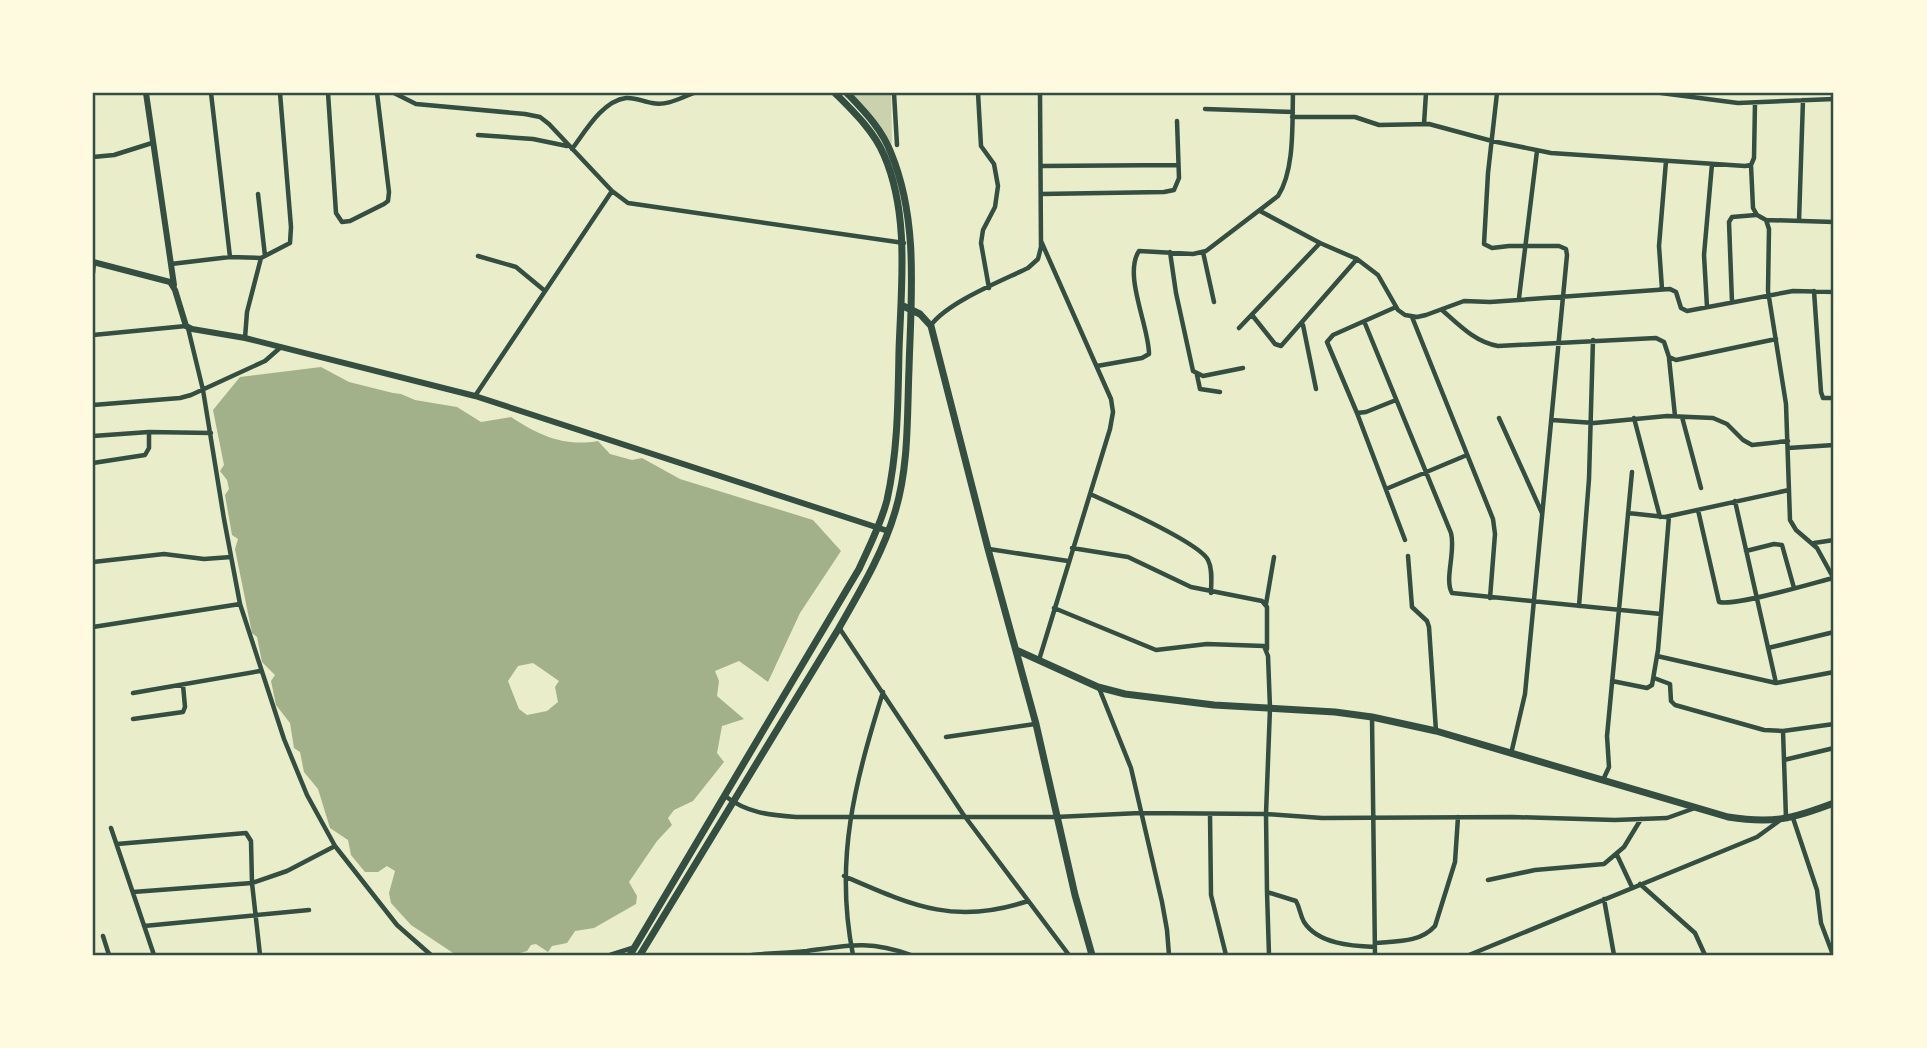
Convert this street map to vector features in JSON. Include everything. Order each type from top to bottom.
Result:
[{"type":"main road","points":[[146,93],[170,264],[187,327],[245,338],[475,397],[888,531]]},
{"type":"main road","points":[[632,952],[859,569],[886,503],[896,450],[901,305],[901,243],[896,194],[883,153],[857,115],[835,93]]},
{"type":"main road","points":[[642,953],[839,628],[865,581],[895,511],[904,458],[912,310],[906,206],[891,152],[877,125],[847,93]]},
{"type":"main road","points":[[93,262],[164,279],[174,285]]},
{"type":"main road","points":[[901,305],[926,318],[931,326],[1036,724],[1056,817],[1092,955]]},
{"type":"main road","points":[[1016,650],[1098,687],[1125,694],[1167,701],[1372,717],[1436,732],[1740,819],[1786,819],[1834,803]]},
{"type":"street","points":[[211,93],[230,257]]},
{"type":"street","points":[[170,264],[230,257],[263,257],[290,243],[280,93]]},
{"type":"street","points":[[328,93],[336,213],[342,222],[350,221],[388,201],[377,93]]},
{"type":"street","points":[[394,93],[416,104],[540,117],[612,191],[628,203],[910,244]]},
{"type":"street","points":[[570,148],[605,109],[623,98],[665,104],[694,93]]},
{"type":"street","points":[[894,93],[898,145]]},
{"type":"street","points":[[978,93],[982,146],[994,164],[998,186],[995,207],[983,230],[981,243],[989,288]]},
{"type":"street","points":[[931,326],[947,310],[1035,263],[1040,253],[1040,93]]},
{"type":"street","points":[[1097,366],[1142,358],[1149,354],[1135,277],[1135,261],[1139,251],[1193,254],[1203,252],[1279,196],[1284,188],[1288,169],[1293,93]]},
{"type":"street","points":[[1424,124],[1426,93]]},
{"type":"street","points":[[1497,93],[1484,244],[1492,248],[1559,246],[1566,249],[1567,255],[1524,694],[1510,755]]},
{"type":"street","points":[[1661,93],[1721,102],[1834,99]]},
{"type":"street","points":[[1799,221],[1802,100]]},
{"type":"street","points":[[1755,103],[1754,158],[1751,165],[1753,208],[1757,215],[1766,220],[1834,222]]},
{"type":"street","points":[[1205,109],[1354,117],[1379,125],[1424,124],[1537,151],[1751,165]]},
{"type":"street","points":[[1041,194],[1169,191],[1177,187],[1177,121]]},
{"type":"street","points":[[478,135],[533,139],[570,148]]},
{"type":"street","points":[[93,157],[114,155],[152,144]]},
{"type":"street","points":[[1519,298],[1537,151]]},
{"type":"street","points":[[1662,289],[1659,246],[1666,161]]},
{"type":"street","points":[[1707,307],[1704,255],[1712,164]]},
{"type":"street","points":[[1041,166],[1178,166]]},
{"type":"street","points":[[475,397],[612,191]]},
{"type":"street","points":[[245,338],[247,312],[263,257],[258,194]]},
{"type":"street","points":[[1260,211],[1357,259],[1378,275],[1401,313],[1412,317],[1464,301],[1484,302],[1662,289],[1676,292],[1683,310],[1793,291],[1834,292]]},
{"type":"street","points":[[1732,303],[1729,222],[1732,217],[1757,215]]},
{"type":"street","points":[[1698,510],[1719,602],[1756,597],[1834,578],[1813,543],[1792,525],[1786,404],[1768,295],[1769,229],[1766,220]]},
{"type":"street","points":[[1039,660],[1113,412],[1111,399],[1041,241]]},
{"type":"street","points":[[1239,328],[1320,243]]},
{"type":"street","points":[[1170,252],[1191,365],[1200,389],[1220,392]]},
{"type":"street","points":[[1203,252],[1213,302]]},
{"type":"street","points":[[478,256],[516,267],[545,290]]},
{"type":"street","points":[[1252,315],[1278,346],[1285,344],[1357,259]]},
{"type":"street","points":[[93,262],[93,273]]},
{"type":"street","points":[[1814,291],[1821,392],[1823,398],[1834,398]]},
{"type":"street","points":[[1396,307],[1333,335],[1327,342],[1405,540]]},
{"type":"street","points":[[1441,309],[1468,332],[1489,345],[1659,338],[1664,342],[1669,357],[1675,416]]},
{"type":"street","points":[[1412,317],[1495,527],[1490,598]]},
{"type":"street","points":[[1364,321],[1453,539],[1450,591],[1457,595],[1661,614]]},
{"type":"street","points":[[1303,324],[1316,389]]},
{"type":"street","points":[[93,335],[187,327],[204,390],[240,604],[260,671],[307,795],[335,846],[397,925],[431,955]]},
{"type":"street","points":[[1669,357],[1681,359],[1776,339]]},
{"type":"street","points":[[1579,606],[1589,479],[1593,340]]},
{"type":"street","points":[[93,405],[180,398],[265,362],[281,347]]},
{"type":"street","points":[[1196,374],[1203,376],[1242,368]]},
{"type":"street","points":[[1357,413],[1396,400]]},
{"type":"street","points":[[1552,420],[1591,423],[1675,416],[1720,420],[1752,445],[1788,441]]},
{"type":"street","points":[[1682,417],[1700,488]]},
{"type":"street","points":[[1499,418],[1542,514]]},
{"type":"street","points":[[1634,418],[1660,517]]},
{"type":"street","points":[[93,436],[149,432],[211,433]]},
{"type":"street","points":[[93,463],[145,455],[149,448],[149,432]]},
{"type":"street","points":[[1788,448],[1834,445]]},
{"type":"street","points":[[1386,489],[1467,455]]},
{"type":"street","points":[[1603,781],[1609,767],[1606,746],[1632,472]]},
{"type":"street","points":[[1628,513],[1669,516],[1789,490]]},
{"type":"street","points":[[1090,494],[1145,519],[1203,553],[1211,568],[1211,593]]},
{"type":"street","points":[[1735,501],[1776,683]]},
{"type":"street","points":[[1612,681],[1647,688],[1653,685],[1669,516]]},
{"type":"street","points":[[1813,543],[1834,540]]},
{"type":"street","points":[[1746,551],[1782,545],[1794,588]]},
{"type":"street","points":[[1072,548],[1128,557],[1191,587],[1266,604]]},
{"type":"street","points":[[988,549],[1068,561]]},
{"type":"street","points":[[93,562],[164,554],[204,559],[230,557]]},
{"type":"street","points":[[1408,556],[1412,607],[1427,621],[1431,638],[1436,732]]},
{"type":"street","points":[[1269,955],[1266,814],[1270,708],[1266,604],[1274,557]]},
{"type":"street","points":[[93,627],[240,604]]},
{"type":"street","points":[[1054,608],[1156,649],[1238,644],[1259,645],[1267,649]]},
{"type":"street","points":[[839,628],[965,816],[1069,955]]},
{"type":"street","points":[[1768,648],[1834,632]]},
{"type":"street","points":[[1657,656],[1776,683],[1834,672]]},
{"type":"street","points":[[133,693],[260,671]]},
{"type":"street","points":[[1654,678],[1670,684],[1671,701],[1675,705],[1764,730],[1783,731],[1834,724]]},
{"type":"street","points":[[133,719],[183,712],[183,685]]},
{"type":"street","points":[[1098,687],[1122,740],[1131,768],[1162,902],[1168,955]]},
{"type":"street","points":[[853,955],[846,921],[844,876],[850,816],[883,691]]},
{"type":"street","points":[[1372,717],[1375,955]]},
{"type":"street","points":[[946,737],[1036,724]]},
{"type":"street","points":[[1783,731],[1786,819],[1817,890],[1821,923],[1833,955]]},
{"type":"street","points":[[1784,760],[1834,748]]},
{"type":"street","points":[[724,796],[759,814],[796,817],[1056,817],[1140,813],[1266,814],[1322,818],[1641,819],[1667,818],[1695,808]]},
{"type":"street","points":[[1210,814],[1211,895],[1226,955]]},
{"type":"street","points":[[1267,891],[1296,901],[1304,922],[1327,939],[1351,946],[1416,939],[1435,926],[1455,862],[1458,817]]},
{"type":"street","points":[[1488,880],[1535,870],[1598,866],[1617,855],[1641,819]]},
{"type":"street","points":[[1469,955],[1757,837],[1786,819]]},
{"type":"street","points":[[111,828],[154,955]]},
{"type":"street","points":[[117,844],[246,833],[251,841],[252,883],[260,955]]},
{"type":"street","points":[[133,892],[252,883],[296,867],[335,846]]},
{"type":"street","points":[[1617,855],[1632,887]]},
{"type":"street","points":[[844,876],[902,901],[938,910],[993,911],[1028,901]]},
{"type":"street","points":[[1640,884],[1696,933],[1705,955]]},
{"type":"street","points":[[1604,899],[1614,955]]},
{"type":"street","points":[[144,926],[309,910]]},
{"type":"street","points":[[103,936],[109,955]]},
{"type":"street","points":[[752,955],[796,954],[851,944],[881,947],[911,955]]},
{"type":"street","points":[[610,955],[642,953]]},
{"type":"shaded area","points":[[849,93],[891,93],[892,144]]},
{"type":"shaded area","points":[[321,367],[349,382],[401,394],[415,400],[457,407],[481,422],[511,417],[552,438],[574,442],[598,441],[610,454],[632,460],[642,458],[680,479],[813,520],[841,551],[800,613],[768,682],[739,661],[715,671],[719,681],[717,696],[744,719],[722,726],[717,753],[724,762],[693,801],[674,810],[668,818],[672,825],[657,841],[629,882],[637,896],[636,904],[594,928],[575,931],[567,943],[552,946],[548,952],[536,944],[531,945],[527,951],[513,955],[456,955],[411,925],[391,903],[389,893],[395,871],[387,866],[378,872],[365,872],[351,855],[348,840],[330,828],[318,789],[304,772],[300,752],[294,748],[290,723],[276,705],[271,681],[275,675],[262,662],[257,637],[252,633],[235,549],[238,539],[232,535],[225,495],[229,489],[227,480],[220,471],[224,465],[213,410],[240,377]],"holes":[[[533,663],[559,681],[555,687],[558,702],[547,711],[527,715],[519,709],[508,681],[518,666]]]}]
